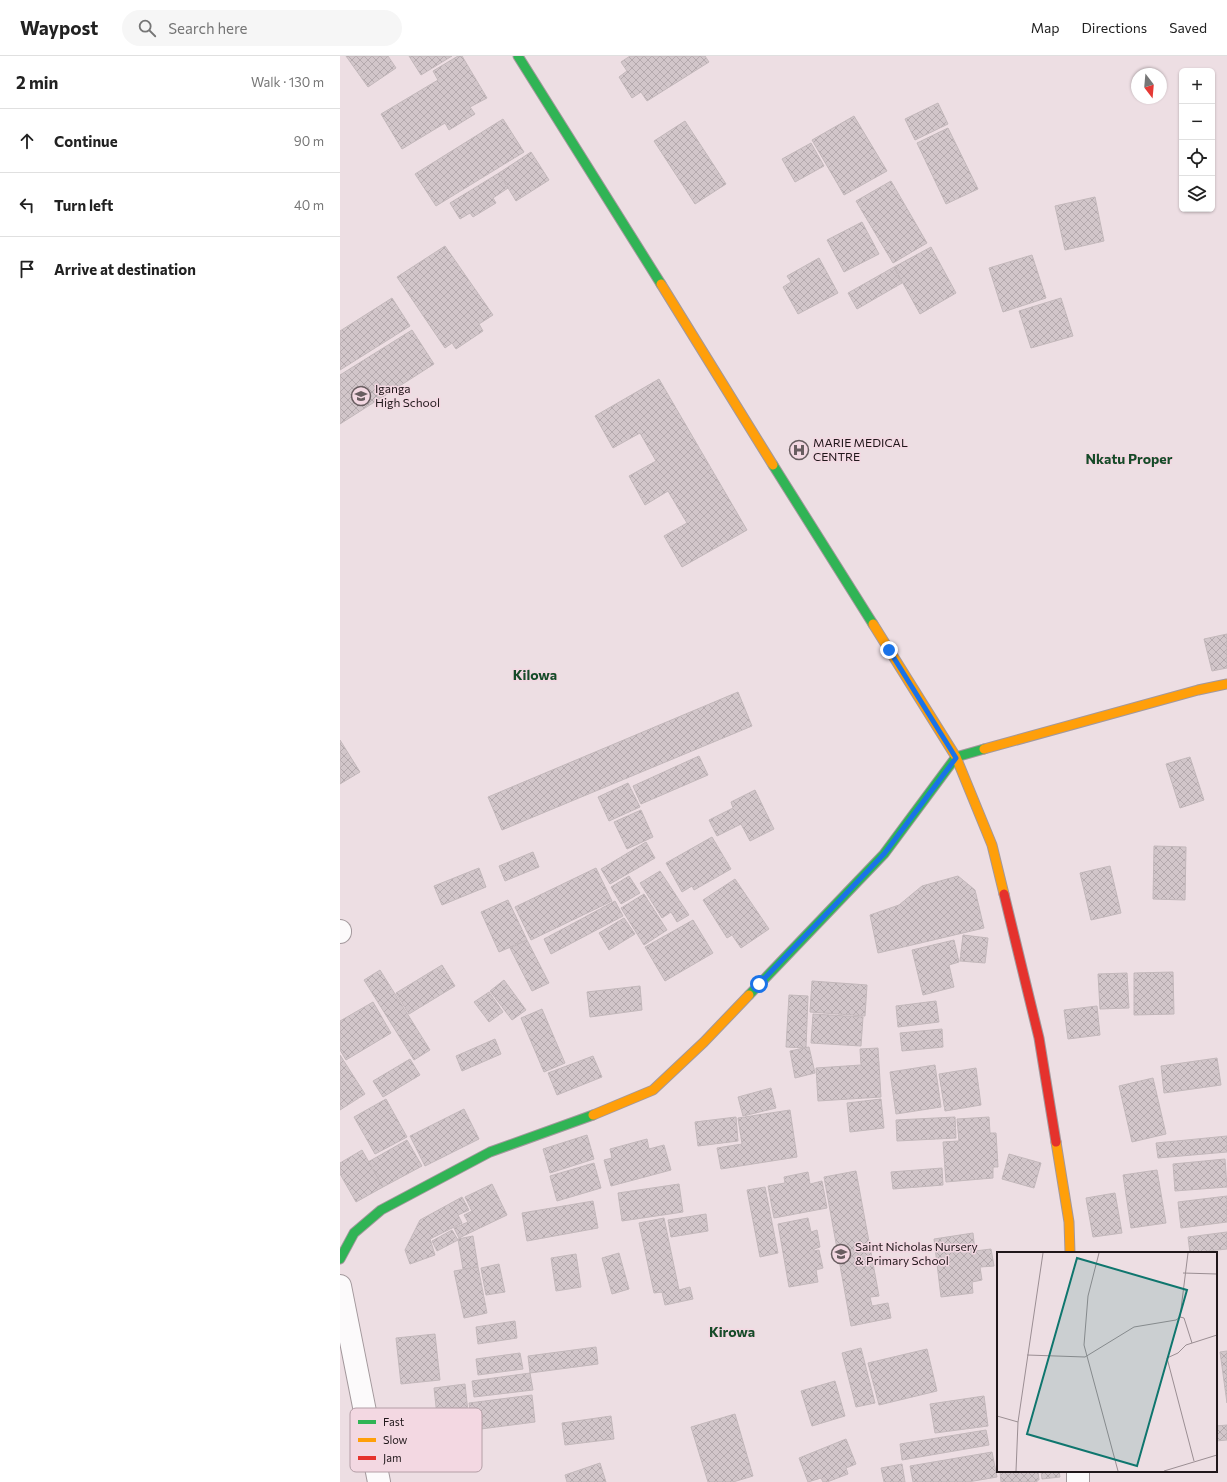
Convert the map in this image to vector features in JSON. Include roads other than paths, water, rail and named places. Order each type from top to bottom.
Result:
[{"type":"street","points":[[518,56],[956,758],[992,845],[1039,1038],[1069,1222],[1070,1252]]},
{"type":"street","points":[[340,1259],[354,1233],[381,1210],[490,1152],[582,1119],[653,1090],[704,1042],[884,854],[956,758],[1198,690],[1227,684]]},
{"type":"street","points":[[340,1286],[364,1408]]},
{"type":"street","points":[[377,1472],[379,1482]]},
{"type":"place","name":"Iganga High School","points":[[361,396]]},
{"type":"place","name":"MARIE MEDICAL CENTRE","points":[[799,450]]},
{"type":"place","name":"Saint Nicholas Nursery & Primary School","points":[[841,1254]]},
{"type":"district","name":"Nkatu Proper","points":[[1129,459]]},
{"type":"district","name":"Kilowa","points":[[535,675]]},
{"type":"district","name":"Kirowa","points":[[732,1332]]}]
